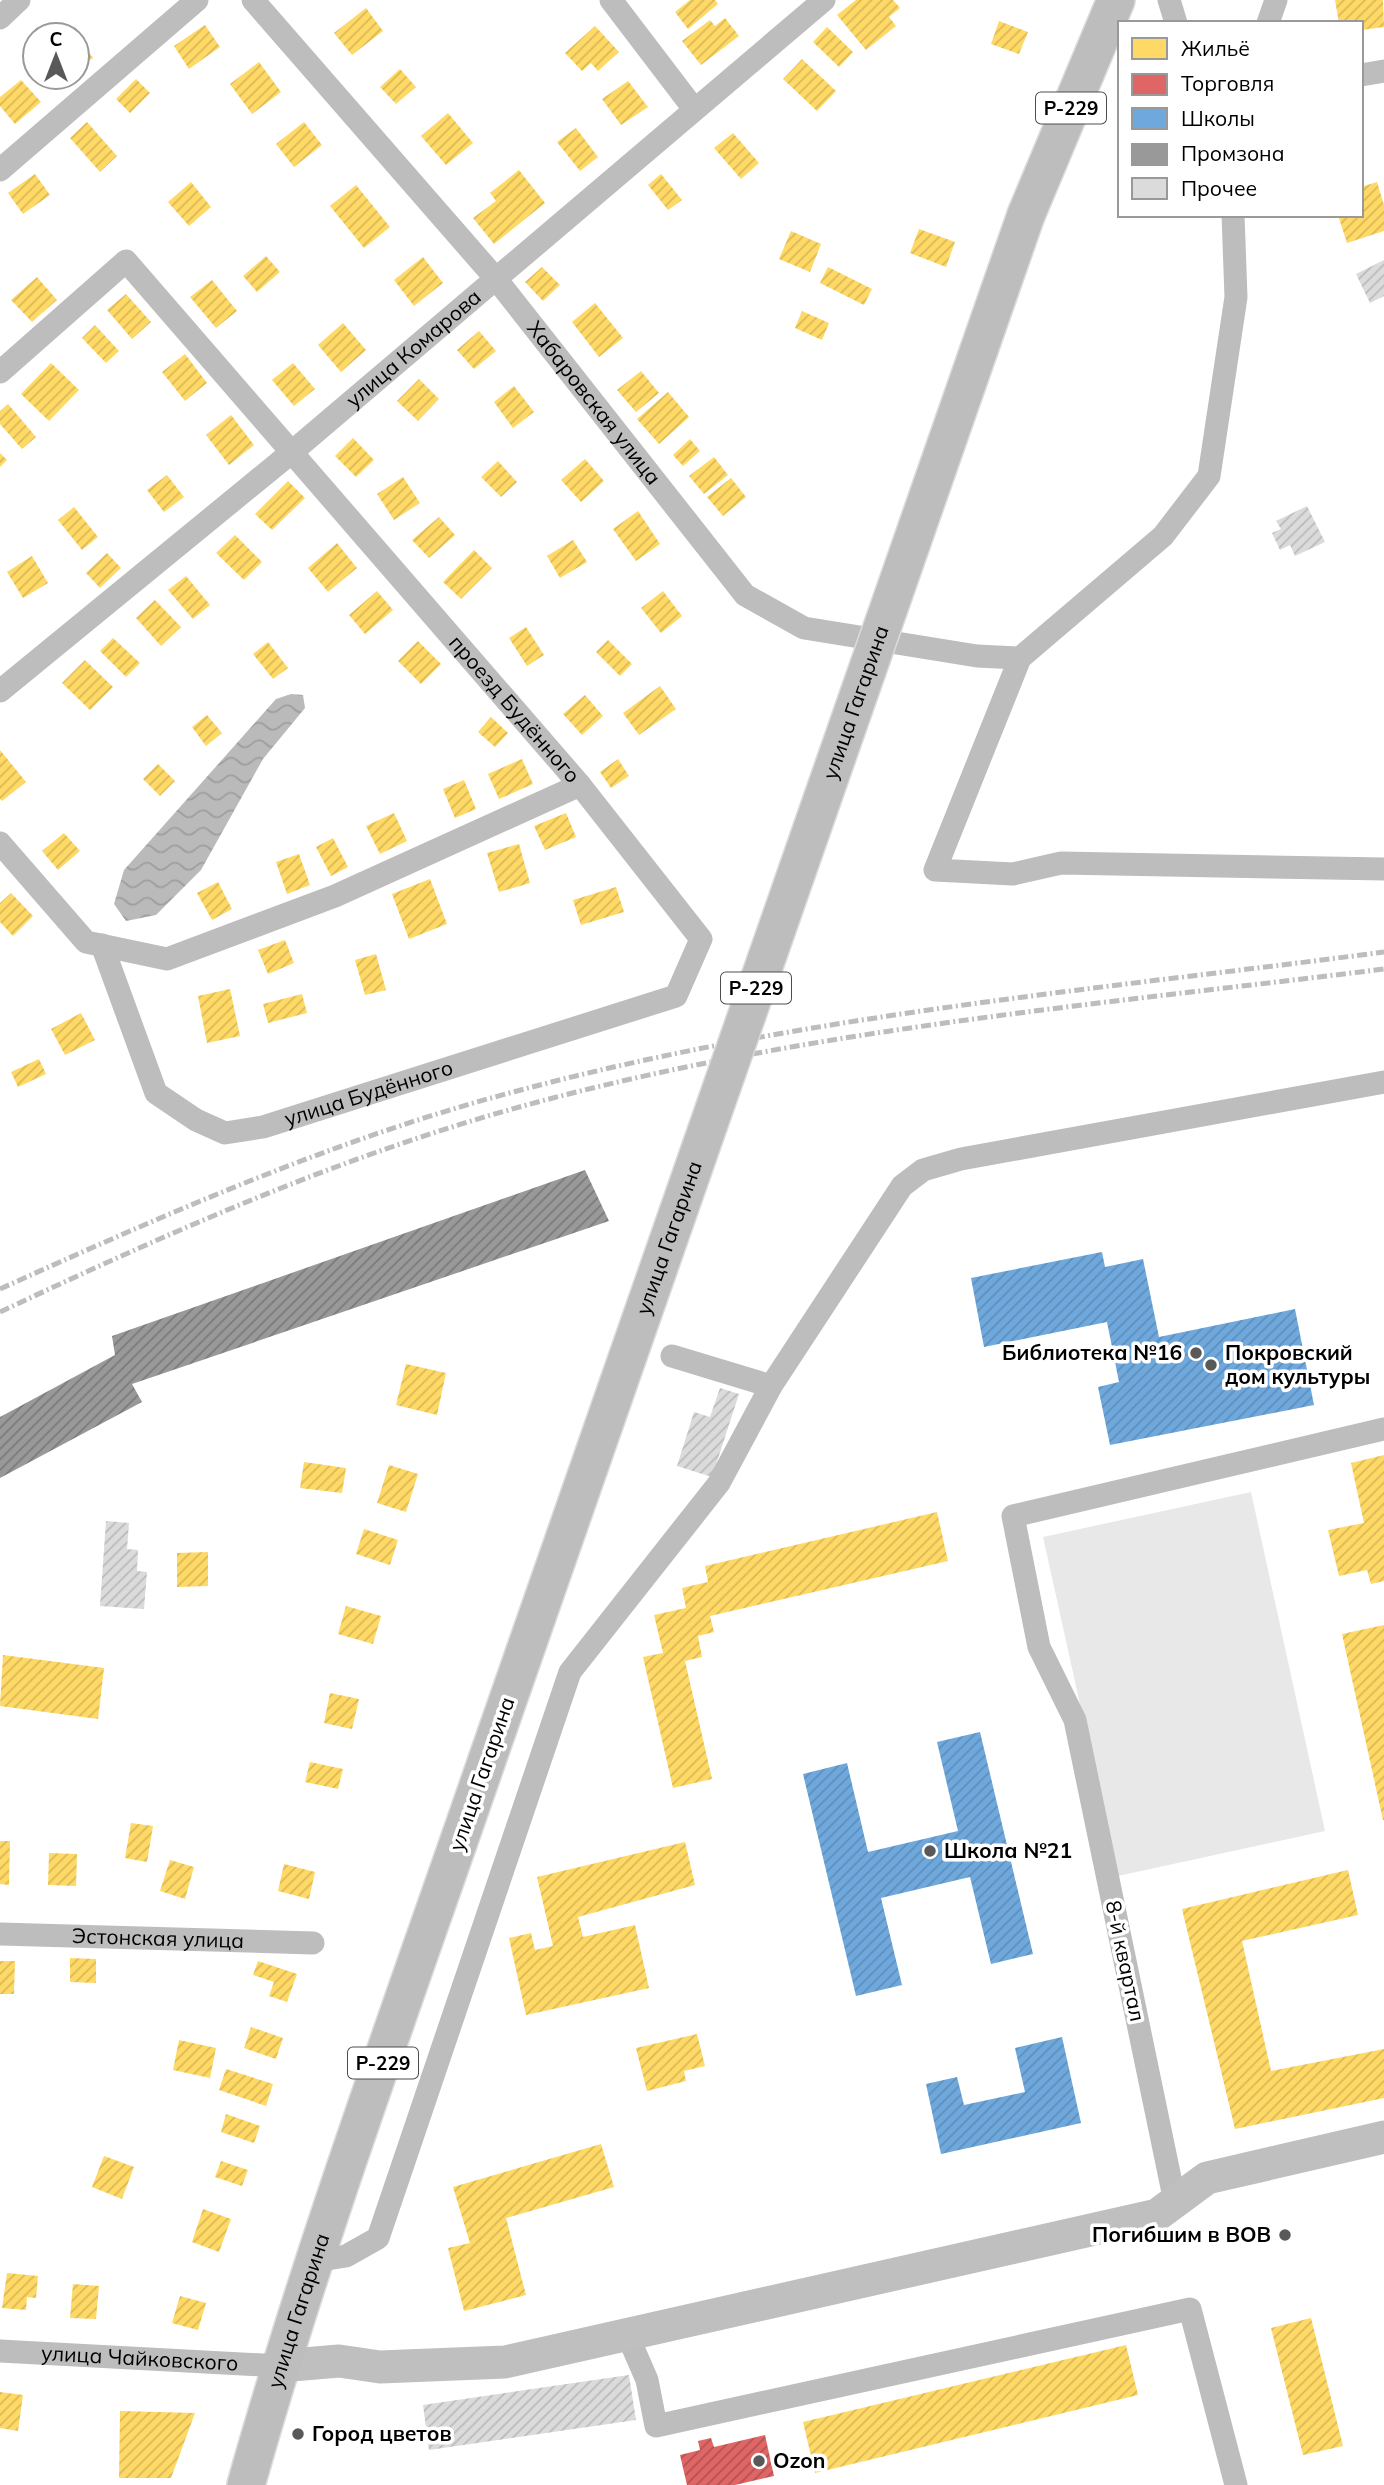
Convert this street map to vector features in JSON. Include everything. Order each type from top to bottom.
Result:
[{"type":"main road","name":"улица Гагарина","points":[[246,2485],[280,2366],[487,1760],[1026,215],[1115,0]]},
{"type":"street","points":[[0,18],[19,0]]},
{"type":"street","points":[[0,170],[197,0]]},
{"type":"street","name":"Хабаровская улица","points":[[253,0],[497,280],[746,595],[804,628],[977,656],[1020,658]]},
{"type":"street","points":[[611,0],[695,109]]},
{"type":"street","name":"улица Комарова","points":[[0,691],[292,452],[824,0]]},
{"type":"street","points":[[1169,0],[1175,21]]},
{"type":"street","points":[[1269,21],[1276,0]]},
{"type":"street","points":[[1363,75],[1384,71]]},
{"type":"street","points":[[1233,217],[1236,297],[1209,476],[1163,536],[1020,658],[935,870],[1013,874],[1061,863],[1384,869]]},
{"type":"street","name":"проезд Будённого","points":[[0,372],[126,261],[580,785],[335,896],[167,959],[86,942],[0,843]]},
{"type":"street","name":"улица Будённого","points":[[102,945],[156,1093],[196,1119],[225,1133],[263,1127],[676,996],[701,939],[580,785]]},
{"type":"street","points":[[315,2261],[346,2256],[378,2238],[570,1672],[719,1483],[771,1386],[902,1186],[923,1170],[961,1159],[1384,1082]]},
{"type":"street","points":[[672,1356],[771,1386]]},
{"type":"street","name":"8-й квартал","points":[[1175,2202],[1075,1720],[1039,1647],[1013,1516],[1384,1429]]},
{"type":"street","name":"Эстонская улица","points":[[0,1934],[313,1943]]},
{"type":"street","points":[[280,2366],[339,2361],[380,2367],[505,2362],[1157,2215],[1208,2178],[1384,2137]]},
{"type":"street","points":[[627,2334],[647,2380],[656,2426],[1190,2309],[1236,2485]]},
{"type":"street","name":"улица Чайковского","points":[[0,2351],[280,2366]]},
{"type":"shaded area","points":[[1251,1492],[1325,1831],[1118,1876],[1043,1537]]},
{"type":"water","points":[[291,694],[303,695],[305,708],[263,759],[201,870],[156,915],[126,921],[114,904],[124,870],[276,699]]},
{"type":"building: Жильё","points":[[690,0],[715,0],[718,4],[688,29],[675,12]]},
{"type":"building: Жильё","points":[[856,0],[893,0],[900,8],[889,17],[896,26],[866,50],[837,15]]},
{"type":"building: Жильё","points":[[1335,0],[1383,0],[1384,27],[1363,30],[1363,21],[1339,21]]},
{"type":"building: Жильё","points":[[366,8],[383,31],[352,55],[334,33]]},
{"type":"building: Жильё","points":[[725,18],[739,36],[701,65],[682,41],[710,20],[715,26]]},
{"type":"building: Жильё","points":[[999,21],[1028,32],[1019,54],[991,44]]},
{"type":"building: Жильё","points":[[205,25],[220,47],[189,69],[174,46]]},
{"type":"building: Жильё","points":[[595,26],[619,52],[598,71],[591,63],[582,71],[565,53]]},
{"type":"building: Жильё","points":[[827,27],[853,52],[839,67],[813,42]]},
{"type":"building: Жильё","points":[[802,59],[836,91],[817,111],[783,79]]},
{"type":"building: Жильё","points":[[259,62],[281,92],[252,114],[230,84]]},
{"type":"building: Жильё","points":[[400,69],[416,87],[396,104],[380,87]]},
{"type":"building: Жильё","points":[[136,79],[150,93],[130,113],[116,99]]},
{"type":"building: Жильё","points":[[21,80],[21,91],[31,91],[41,102],[15,124],[0,106],[0,97]]},
{"type":"building: Жильё","points":[[628,81],[648,107],[621,125],[602,99]]},
{"type":"building: Жильё","points":[[448,113],[473,143],[446,165],[421,136]]},
{"type":"building: Жильё","points":[[87,122],[117,156],[100,172],[70,138]]},
{"type":"building: Жильё","points":[[304,122],[322,145],[294,167],[276,144]]},
{"type":"building: Жильё","points":[[576,128],[598,157],[580,171],[557,142]]},
{"type":"building: Жильё","points":[[733,133],[759,163],[741,179],[714,148]]},
{"type":"building: Жильё","points":[[519,170],[545,203],[494,244],[473,218],[496,201],[490,193]]},
{"type":"building: Жильё","points":[[35,174],[50,195],[23,214],[8,193]]},
{"type":"building: Жильё","points":[[661,174],[682,200],[668,210],[648,185]]},
{"type":"building: Жильё","points":[[191,182],[211,207],[189,226],[168,202]]},
{"type":"building: Жильё","points":[[1377,182],[1384,205],[1384,231],[1347,243],[1339,217],[1363,217],[1363,186]]},
{"type":"building: Жильё","points":[[356,185],[390,227],[364,248],[330,206]]},
{"type":"building: Жильё","points":[[919,229],[955,242],[946,267],[910,253]]},
{"type":"building: Жильё","points":[[791,231],[821,244],[810,272],[779,259]]},
{"type":"building: Жильё","points":[[266,256],[280,272],[257,292],[243,276]]},
{"type":"building: Жильё","points":[[423,257],[443,283],[414,306],[394,280]]},
{"type":"building: Жильё","points":[[542,267],[560,285],[543,301],[525,282]]},
{"type":"building: Жильё","points":[[828,267],[872,289],[864,305],[820,283]]},
{"type":"building: Жильё","points":[[37,277],[57,300],[32,322],[11,300]]},
{"type":"building: Жильё","points":[[212,280],[237,311],[216,328],[190,297]]},
{"type":"building: Жильё","points":[[126,294],[151,322],[132,339],[107,310]]},
{"type":"building: Жильё","points":[[595,303],[623,338],[599,357],[572,322]]},
{"type":"building: Жильё","points":[[802,311],[829,323],[822,340],[795,328]]},
{"type":"building: Жильё","points":[[343,323],[366,350],[341,372],[318,345]]},
{"type":"building: Жильё","points":[[95,325],[119,351],[106,363],[82,338]]},
{"type":"building: Жильё","points":[[479,331],[496,351],[474,369],[457,350]]},
{"type":"building: Жильё","points":[[185,354],[207,383],[185,401],[162,372]]},
{"type":"building: Жильё","points":[[51,363],[79,390],[49,421],[21,394]]},
{"type":"building: Жильё","points":[[293,363],[315,389],[294,406],[272,380]]},
{"type":"building: Жильё","points":[[641,371],[659,393],[636,412],[617,390]]},
{"type":"building: Жильё","points":[[419,379],[439,399],[418,421],[397,401]]},
{"type":"building: Жильё","points":[[514,386],[534,412],[513,428],[494,402]]},
{"type":"building: Жильё","points":[[668,392],[689,417],[659,444],[637,419]]},
{"type":"building: Жильё","points":[[8,404],[36,437],[22,449],[0,424],[0,411]]},
{"type":"building: Жильё","points":[[231,415],[254,445],[229,465],[206,435]]},
{"type":"building: Жильё","points":[[353,438],[374,460],[356,477],[335,456]]},
{"type":"building: Жильё","points":[[690,439],[700,451],[683,466],[673,455]]},
{"type":"building: Жильё","points":[[0,453],[7,460],[0,467]]},
{"type":"building: Жильё","points":[[714,457],[728,475],[704,494],[689,476]]},
{"type":"building: Жильё","points":[[585,459],[604,481],[581,502],[561,480]]},
{"type":"building: Жильё","points":[[498,461],[517,482],[501,497],[481,477]]},
{"type":"building: Жильё","points":[[167,475],[184,497],[164,512],[147,490]]},
{"type":"building: Жильё","points":[[403,477],[420,503],[394,520],[377,494]]},
{"type":"building: Жильё","points":[[731,478],[746,497],[723,516],[707,497]]},
{"type":"building: Жильё","points":[[288,481],[305,498],[272,530],[255,514]]},
{"type":"building: Жильё","points":[[74,507],[98,537],[82,550],[58,520]]},
{"type":"building: Жильё","points":[[638,511],[660,544],[636,561],[613,529]]},
{"type":"building: Жильё","points":[[439,517],[455,535],[429,558],[412,540]]},
{"type":"building: Жильё","points":[[235,535],[262,562],[244,580],[216,553]]},
{"type":"building: Жильё","points":[[573,540],[587,562],[560,578],[547,556]]},
{"type":"building: Жильё","points":[[337,543],[357,568],[328,592],[308,568]]},
{"type":"building: Жильё","points":[[474,550],[492,568],[461,599],[443,582]]},
{"type":"building: Жильё","points":[[107,553],[121,568],[100,588],[86,573]]},
{"type":"building: Жильё","points":[[32,556],[48,583],[23,598],[7,572]]},
{"type":"building: Жильё","points":[[186,576],[210,605],[193,619],[168,590]]},
{"type":"building: Жильё","points":[[377,591],[393,610],[365,634],[349,615]]},
{"type":"building: Жильё","points":[[663,591],[682,616],[661,633],[641,608]]},
{"type":"building: Жильё","points":[[155,600],[181,627],[161,646],[136,618]]},
{"type":"building: Жильё","points":[[526,627],[544,655],[527,666],[509,638]]},
{"type":"building: Жильё","points":[[113,638],[140,663],[126,677],[100,651]]},
{"type":"building: Жильё","points":[[608,640],[632,664],[620,676],[596,652]]},
{"type":"building: Жильё","points":[[418,641],[441,664],[421,684],[398,661]]},
{"type":"building: Жильё","points":[[268,642],[288,668],[273,679],[253,654]]},
{"type":"building: Жильё","points":[[85,660],[113,687],[90,710],[62,683]]},
{"type":"building: Жильё","points":[[660,686],[676,709],[639,735],[623,713]]},
{"type":"building: Жильё","points":[[585,695],[603,716],[582,735],[563,714]]},
{"type":"building: Жильё","points":[[207,715],[222,733],[206,746],[192,727]]},
{"type":"building: Жильё","points":[[491,717],[508,733],[495,747],[478,732]]},
{"type":"building: Жильё","points":[[0,750],[26,782],[2,801],[0,799]]},
{"type":"building: Жильё","points":[[522,759],[533,784],[499,799],[488,774]]},
{"type":"building: Жильё","points":[[618,759],[629,776],[611,788],[600,772]]},
{"type":"building: Жильё","points":[[158,764],[175,781],[160,796],[143,779]]},
{"type":"building: Жильё","points":[[464,780],[476,809],[455,818],[443,789]]},
{"type":"building: Жильё","points":[[394,813],[407,841],[380,854],[366,826]]},
{"type":"building: Жильё","points":[[566,813],[576,837],[545,850],[534,826]]},
{"type":"building: Жильё","points":[[64,833],[80,851],[58,870],[42,851]]},
{"type":"building: Жильё","points":[[333,838],[348,867],[331,876],[316,847]]},
{"type":"building: Жильё","points":[[519,844],[530,883],[499,892],[487,853]]},
{"type":"building: Жильё","points":[[299,854],[310,885],[287,894],[276,862]]},
{"type":"building: Жильё","points":[[430,879],[447,924],[409,939],[392,894]]},
{"type":"building: Жильё","points":[[218,882],[232,909],[212,920],[197,893]]},
{"type":"building: Жильё","points":[[616,887],[624,912],[581,925],[573,900]]},
{"type":"building: Жильё","points":[[11,893],[33,916],[13,936],[0,922],[0,903]]},
{"type":"building: Жильё","points":[[285,940],[294,963],[268,974],[258,950]]},
{"type":"building: Жильё","points":[[376,954],[386,990],[365,995],[355,960]]},
{"type":"building: Жильё","points":[[230,989],[240,1036],[207,1043],[198,996]]},
{"type":"building: Жильё","points":[[302,994],[307,1013],[268,1023],[263,1004]]},
{"type":"building: Жильё","points":[[81,1013],[95,1040],[65,1055],[51,1029]]},
{"type":"building: Жильё","points":[[39,1059],[46,1074],[18,1087],[11,1072]]},
{"type":"building: Жильё","points":[[406,1364],[446,1373],[437,1415],[396,1405]]},
{"type":"building: Жильё","points":[[1384,1455],[1384,1581],[1371,1584],[1367,1570],[1339,1576],[1328,1530],[1364,1523],[1351,1463]]},
{"type":"building: Жильё","points":[[304,1462],[346,1468],[342,1493],[300,1488]]},
{"type":"building: Жильё","points":[[389,1465],[418,1474],[406,1512],[377,1503]]},
{"type":"building: Жильё","points":[[937,1512],[948,1561],[710,1616],[714,1632],[698,1636],[702,1657],[685,1661],[712,1779],[673,1788],[643,1657],[663,1653],[654,1615],[686,1608],[682,1588],[708,1582],[705,1566]]},
{"type":"building: Жильё","points":[[364,1529],[398,1540],[390,1565],[356,1554]]},
{"type":"building: Жильё","points":[[208,1552],[208,1586],[177,1587],[177,1553]]},
{"type":"building: Жильё","points":[[346,1606],[381,1616],[373,1644],[338,1634]]},
{"type":"building: Жильё","points":[[1384,1625],[1384,1820],[1383,1820],[1342,1634]]},
{"type":"building: Жильё","points":[[3,1655],[104,1668],[98,1719],[0,1706]]},
{"type":"building: Жильё","points":[[330,1693],[359,1699],[352,1729],[324,1723]]},
{"type":"building: Жильё","points":[[310,1762],[343,1769],[338,1789],[305,1782]]},
{"type":"building: Жильё","points":[[131,1823],[153,1826],[147,1862],[125,1858]]},
{"type":"building: Жильё","points":[[0,1841],[10,1841],[9,1885],[0,1884]]},
{"type":"building: Жильё","points":[[685,1842],[695,1885],[578,1917],[583,1937],[635,1925],[649,1988],[526,2015],[509,1938],[531,1933],[535,1950],[553,1946],[537,1877]]},
{"type":"building: Жильё","points":[[49,1853],[77,1854],[76,1886],[48,1885]]},
{"type":"building: Жильё","points":[[170,1860],[194,1867],[185,1899],[160,1891]]},
{"type":"building: Жильё","points":[[284,1864],[315,1872],[309,1899],[278,1891]]},
{"type":"building: Жильё","points":[[1348,1870],[1358,1915],[1242,1941],[1271,2071],[1384,2049],[1384,2098],[1235,2129],[1182,1909]]},
{"type":"building: Жильё","points":[[70,1958],[96,1959],[96,1983],[70,1982]]},
{"type":"building: Жильё","points":[[0,1961],[15,1961],[14,1994],[0,1994]]},
{"type":"building: Жильё","points":[[258,1961],[297,1974],[287,2002],[269,1996],[274,1982],[253,1975]]},
{"type":"building: Жильё","points":[[251,2027],[283,2038],[276,2059],[244,2048]]},
{"type":"building: Жильё","points":[[697,2034],[705,2066],[684,2071],[686,2081],[647,2091],[636,2048]]},
{"type":"building: Жильё","points":[[179,2040],[216,2048],[210,2078],[173,2070]]},
{"type":"building: Жильё","points":[[226,2069],[273,2084],[266,2106],[219,2090]]},
{"type":"building: Жильё","points":[[226,2114],[260,2126],[254,2143],[221,2132]]},
{"type":"building: Жильё","points":[[601,2144],[614,2187],[506,2218],[526,2295],[464,2311],[448,2248],[470,2243],[453,2187]]},
{"type":"building: Жильё","points":[[104,2156],[134,2167],[122,2199],[92,2187]]},
{"type":"building: Жильё","points":[[221,2161],[248,2170],[242,2186],[215,2177]]},
{"type":"building: Жильё","points":[[203,2209],[231,2219],[219,2252],[192,2242]]},
{"type":"building: Жильё","points":[[7,2273],[38,2276],[36,2298],[27,2297],[26,2310],[2,2308]]},
{"type":"building: Жильё","points":[[73,2284],[99,2286],[96,2319],[70,2318]]},
{"type":"building: Жильё","points":[[180,2296],[206,2303],[198,2330],[172,2323]]},
{"type":"building: Жильё","points":[[1311,2318],[1343,2446],[1303,2455],[1271,2328]]},
{"type":"building: Жильё","points":[[1126,2345],[1138,2395],[815,2473],[803,2422]]},
{"type":"building: Жильё","points":[[0,2392],[23,2395],[18,2431],[0,2428]]},
{"type":"building: Жильё","points":[[120,2411],[195,2413],[171,2478],[119,2478]]},
{"type":"building: Торговля","points":[[765,2435],[774,2476],[735,2485],[687,2485],[680,2455],[700,2450],[698,2441],[711,2438],[714,2447]]},
{"type":"building: Школы","name":"Покровский дом культуры","points":[[1102,1252],[1105,1267],[1143,1259],[1159,1337],[1295,1309],[1314,1405],[1110,1445],[1098,1387],[1119,1382],[1107,1322],[984,1347],[971,1278]]},
{"type":"building: Школы","points":[[980,1732],[1033,1954],[991,1964],[970,1877],[881,1898],[902,1985],[856,1996],[803,1774],[847,1763],[868,1852],[958,1831],[937,1742]]},
{"type":"building: Школы","points":[[1062,2037],[1081,2123],[941,2154],[926,2084],[957,2077],[964,2105],[1025,2092],[1015,2048]]},
{"type":"building: Промзона","points":[[585,1170],[609,1221],[132,1384],[142,1402],[0,1478],[0,1417],[115,1355],[112,1336]]},
{"type":"building: Прочее","points":[[1384,260],[1384,296],[1370,303],[1356,274]]},
{"type":"building: Прочее","points":[[1307,506],[1325,542],[1295,556],[1290,545],[1280,550],[1272,533],[1281,529],[1276,521]]},
{"type":"building: Прочее","points":[[720,1388],[739,1394],[712,1477],[677,1466],[694,1412],[710,1417]]},
{"type":"building: Прочее","points":[[106,1521],[129,1523],[127,1549],[138,1550],[137,1571],[147,1572],[144,1609],[100,1606]]},
{"type":"building: Прочее","points":[[629,2375],[636,2420],[429,2450],[423,2405]]},
{"type":"railway","points":[[0,1289],[190,1205],[319,1154],[384,1131],[517,1091],[624,1065],[839,1024],[948,1007],[1384,952]]},
{"type":"railway","points":[[0,1312],[192,1225],[322,1172],[455,1126],[629,1079],[843,1038],[951,1022],[1384,969]]},
{"type":"place","name":"Библиотека №16","points":[[1196,1353]]},
{"type":"place","name":"Покровский дом культуры","points":[[1211,1365]]},
{"type":"place","name":"Школа №21","points":[[930,1851]]},
{"type":"place","name":"Погибшим в ВОВ","points":[[1285,2235]]},
{"type":"place","name":"Город цветов","points":[[298,2434]]},
{"type":"place","name":"Ozon","points":[[759,2461]]}]
